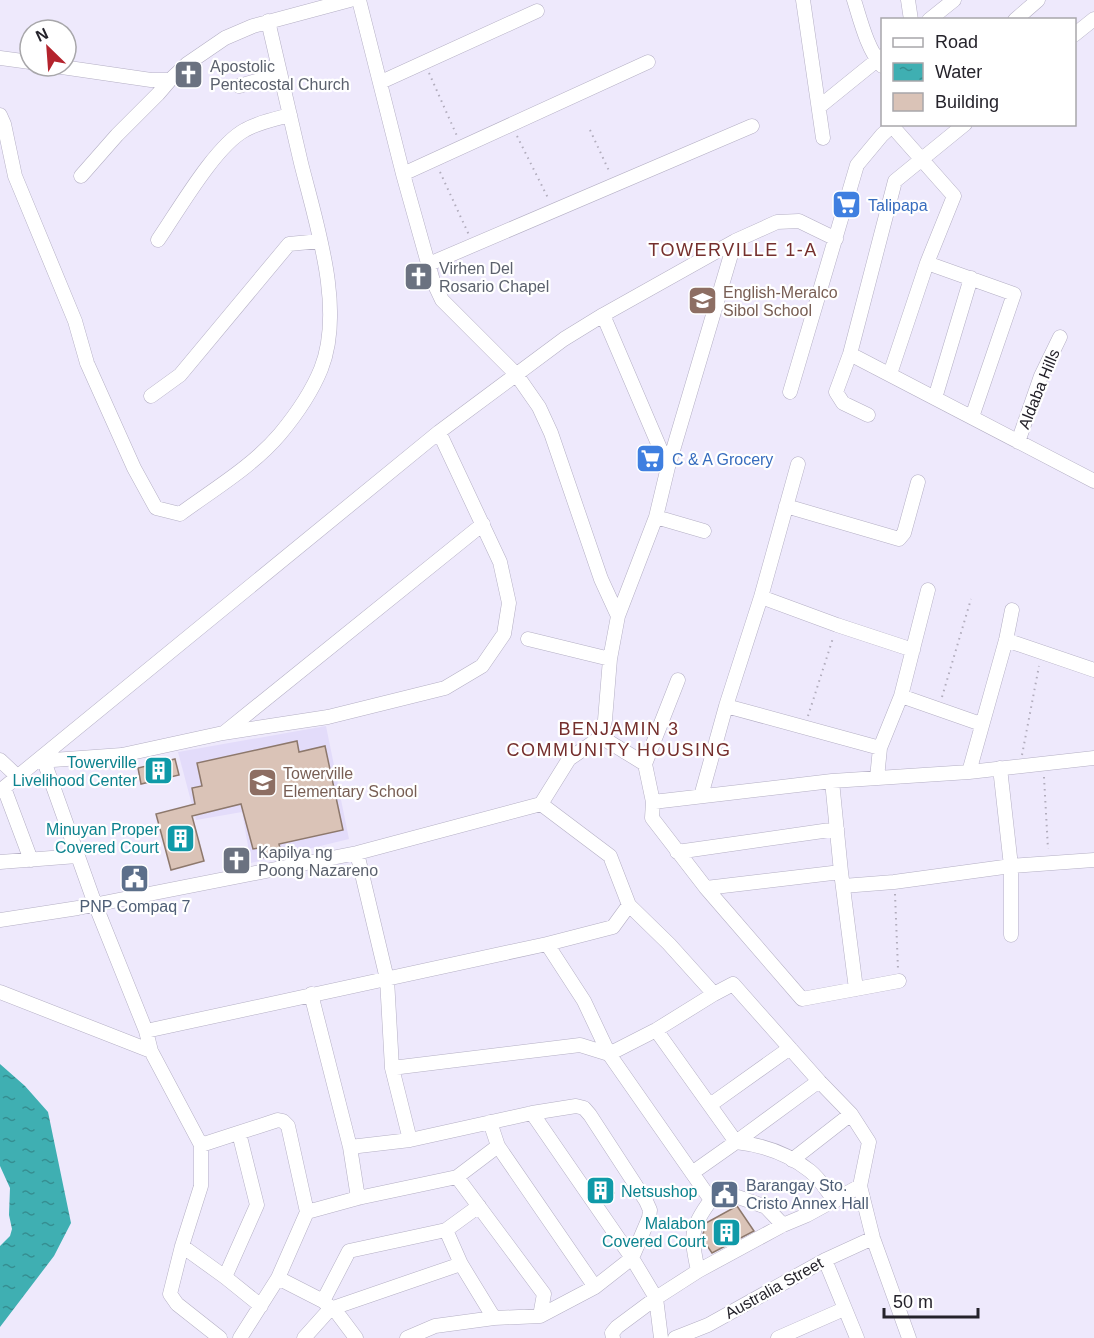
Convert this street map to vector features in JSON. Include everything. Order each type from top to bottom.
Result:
[{"type":"street","points":[[81,176],[170,80],[187,64],[225,38],[268,21],[350,0]]},
{"type":"street","points":[[359,0],[433,281],[441,300],[516,374],[538,407],[551,433],[601,579],[618,616]]},
{"type":"street","points":[[803,0],[824,138]]},
{"type":"street","points":[[819,107],[881,61],[864,32],[854,0]]},
{"type":"street","points":[[908,0],[910,18]]},
{"type":"street","points":[[932,18],[954,0]]},
{"type":"street","points":[[1017,18],[1032,2]]},
{"type":"street","points":[[381,82],[537,10]]},
{"type":"street","points":[[1076,33],[1094,19]]},
{"type":"street","points":[[0,116],[4,124],[15,176],[75,321],[87,363],[134,468],[156,508],[180,514],[249,464],[280,434],[304,399],[321,368],[330,314],[329,286],[268,21]]},
{"type":"street","points":[[0,58],[18,60]]},
{"type":"street","points":[[403,174],[648,62]]},
{"type":"street","points":[[78,69],[151,80],[170,80]]},
{"type":"street","points":[[239,86],[280,74]]},
{"type":"street","points":[[158,240],[194,187],[235,136],[255,125],[290,115]]},
{"type":"street","points":[[429,264],[752,126]]},
{"type":"street","points":[[790,392],[857,165],[892,126]]},
{"type":"street","points":[[890,374],[927,262],[954,196],[894,126]]},
{"type":"street","points":[[868,415],[843,403],[836,392],[850,354],[895,182],[963,126]]},
{"type":"street","points":[[31,860],[2,790],[439,432],[564,339],[735,241],[777,222],[799,220],[836,239]]},
{"type":"street","points":[[151,396],[180,375],[289,244],[320,241]]},
{"type":"street","points":[[0,920],[357,853],[541,804],[569,759],[601,737],[605,720],[610,659],[618,616],[656,516],[735,241]]},
{"type":"street","points":[[927,262],[1014,294],[972,417]]},
{"type":"street","points":[[935,398],[971,279]]},
{"type":"street","points":[[603,315],[669,467]]},
{"type":"street","name":"Aldaba Hills","points":[[1018,441],[1041,376],[1060,337]]},
{"type":"street","points":[[850,354],[1094,481]]},
{"type":"street","points":[[41,760],[122,755],[223,733],[328,717],[445,688],[482,666],[504,634],[509,603],[500,562],[439,432]]},
{"type":"street","points":[[701,796],[798,464]]},
{"type":"street","points":[[786,506],[899,539],[904,533],[918,482]]},
{"type":"street","points":[[656,516],[704,531]]},
{"type":"street","points":[[223,733],[483,524]]},
{"type":"street","points":[[877,778],[880,748],[901,696],[928,590]]},
{"type":"street","points":[[761,597],[913,650]]},
{"type":"street","points":[[969,772],[1006,640],[1012,610]]},
{"type":"street","points":[[528,639],[610,659]]},
{"type":"street","points":[[1006,640],[1094,670]]},
{"type":"street","points":[[678,680],[645,764],[652,802],[652,818],[706,888],[802,999],[899,981]]},
{"type":"street","points":[[901,696],[981,724]]},
{"type":"street","points":[[726,706],[880,748]]},
{"type":"street","points":[[601,737],[645,764]]},
{"type":"street","points":[[652,802],[832,781],[969,772],[1094,758]]},
{"type":"street","points":[[0,760],[18,777]]},
{"type":"street","points":[[41,760],[146,1031],[151,1051],[201,1145],[201,1186],[170,1294],[177,1304],[220,1338]]},
{"type":"street","points":[[1000,768],[1011,866],[1011,935]]},
{"type":"street","points":[[832,781],[856,989]]},
{"type":"street","points":[[541,804],[610,856],[629,905],[669,944],[714,994]]},
{"type":"street","points":[[677,852],[837,829]]},
{"type":"street","points":[[357,853],[387,978],[392,1068],[410,1140]]},
{"type":"street","points":[[0,862],[77,856]]},
{"type":"street","points":[[843,886],[894,882],[1011,866],[1094,860]]},
{"type":"street","points":[[706,888],[841,872]]},
{"type":"street","points":[[146,1031],[547,944],[613,927],[629,905]]},
{"type":"street","points":[[547,944],[584,1001],[609,1054],[711,1200]]},
{"type":"street","points":[[392,1068],[580,1045],[609,1054],[656,1030],[733,984],[851,1114],[869,1142],[860,1186],[873,1238],[909,1338]]},
{"type":"street","points":[[0,992],[151,1051]]},
{"type":"street","points":[[311,994],[350,1147],[358,1198]]},
{"type":"street","points":[[656,1030],[736,1142],[757,1145],[785,1155],[812,1172],[835,1201]]},
{"type":"street","points":[[710,1106],[790,1048]]},
{"type":"street","points":[[692,1173],[819,1081]]},
{"type":"street","points":[[350,1147],[410,1140],[532,1113],[576,1106],[584,1108],[590,1115],[650,1210],[649,1218],[632,1258],[595,1287],[540,1316],[494,1318],[435,1326],[407,1338]]},
{"type":"street","points":[[532,1113],[632,1258],[656,1298],[661,1338]]},
{"type":"street","points":[[792,1160],[851,1114]]},
{"type":"street","points":[[201,1145],[278,1120],[283,1121],[288,1126],[307,1212],[278,1278],[240,1338]]},
{"type":"street","points":[[490,1122],[498,1146],[595,1287]]},
{"type":"street","points":[[225,1277],[257,1205],[239,1133]]},
{"type":"street","points":[[307,1212],[358,1198],[457,1177],[498,1146]]},
{"type":"street","points":[[457,1177],[544,1294],[540,1316]]},
{"type":"street","points":[[613,1336],[617,1327],[698,1271],[860,1186]]},
{"type":"street","points":[[698,1271],[692,1236],[698,1218],[711,1200],[738,1197],[766,1207],[783,1225]]},
{"type":"street","points":[[304,1338],[326,1305],[349,1251],[446,1230],[479,1206]]},
{"type":"street","points":[[446,1230],[461,1264],[494,1318]]},
{"type":"street","name":"Australia Street","points":[[675,1338],[710,1331],[825,1260],[873,1238]]},
{"type":"street","points":[[182,1246],[261,1306]]},
{"type":"street","points":[[825,1260],[857,1338]]},
{"type":"street","points":[[326,1305],[461,1264]]},
{"type":"street","points":[[278,1278],[338,1314],[356,1338]]},
{"type":"street","points":[[778,1338],[844,1309]]},
{"type":"path","points":[[424,62],[461,147]]},
{"type":"path","points":[[511,124],[554,211]]},
{"type":"path","points":[[590,130],[614,184]]},
{"type":"path","points":[[435,159],[473,246]]},
{"type":"path","points":[[939,708],[971,599]]},
{"type":"path","points":[[804,727],[837,625]]},
{"type":"path","points":[[1019,767],[1041,651]]},
{"type":"path","points":[[1043,764],[1049,864]]},
{"type":"path","points":[[894,882],[899,981]]},
{"type":"shaded area","name":"Towerville Elementary School","points":[[326,726],[349,839],[251,863],[242,812],[196,820],[178,752]]},
{"type":"water","points":[[0,1064],[25,1086],[48,1112],[71,1223],[54,1256],[0,1327],[0,1246],[10,1236],[12,1229],[9,1215],[10,1188],[0,1166]]},
{"type":"building","name":"Towerville Elementary School","points":[[297,741],[299,752],[325,746],[343,830],[279,844],[281,853],[261,858],[259,848],[253,849],[241,804],[192,816],[204,861],[171,870],[156,814],[195,804],[192,788],[202,786],[197,763]]},
{"type":"building","name":"Towerville Livelihood Center","points":[[175,759],[179,775],[141,784],[138,768]]},
{"type":"building","name":"Netsushop","points":[[605,1178],[614,1193],[603,1200],[592,1185]]},
{"type":"building","name":"Malabon Covered Court","points":[[737,1206],[754,1231],[712,1253],[702,1238],[706,1223]]},
{"type":"place","name":"Apostolic Pentecostal Church","points":[[189,75]]},
{"type":"place","name":"Talipapa","points":[[847,205]]},
{"type":"place","name":"Virhen Del Rosario Chapel","points":[[418,277]]},
{"type":"place","name":"English-Meralco Sibol School","points":[[702,301]]},
{"type":"place","name":"C & A Grocery","points":[[651,459]]},
{"type":"place","name":"Towerville Livelihood Center","points":[[158,771]]},
{"type":"place","name":"Towerville Elementary School","points":[[262,782]]},
{"type":"place","name":"Minuyan Proper Covered Court","points":[[180,838]]},
{"type":"place","name":"Kapilya ng Poong Nazareno","points":[[237,861]]},
{"type":"place","name":"PNP Compaq 7","points":[[135,878]]},
{"type":"place","name":"Netsushop","points":[[600,1191]]},
{"type":"place","name":"Barangay Sto. Cristo Annex Hall","points":[[725,1194]]},
{"type":"place","name":"Malabon Covered Court","points":[[727,1232]]},
{"type":"district","name":"TOWERVILLE 1-A","points":[[733,250]]},
{"type":"district","name":"BENJAMIN 3 COMMUNITY HOUSING","points":[[619,739]]}]
